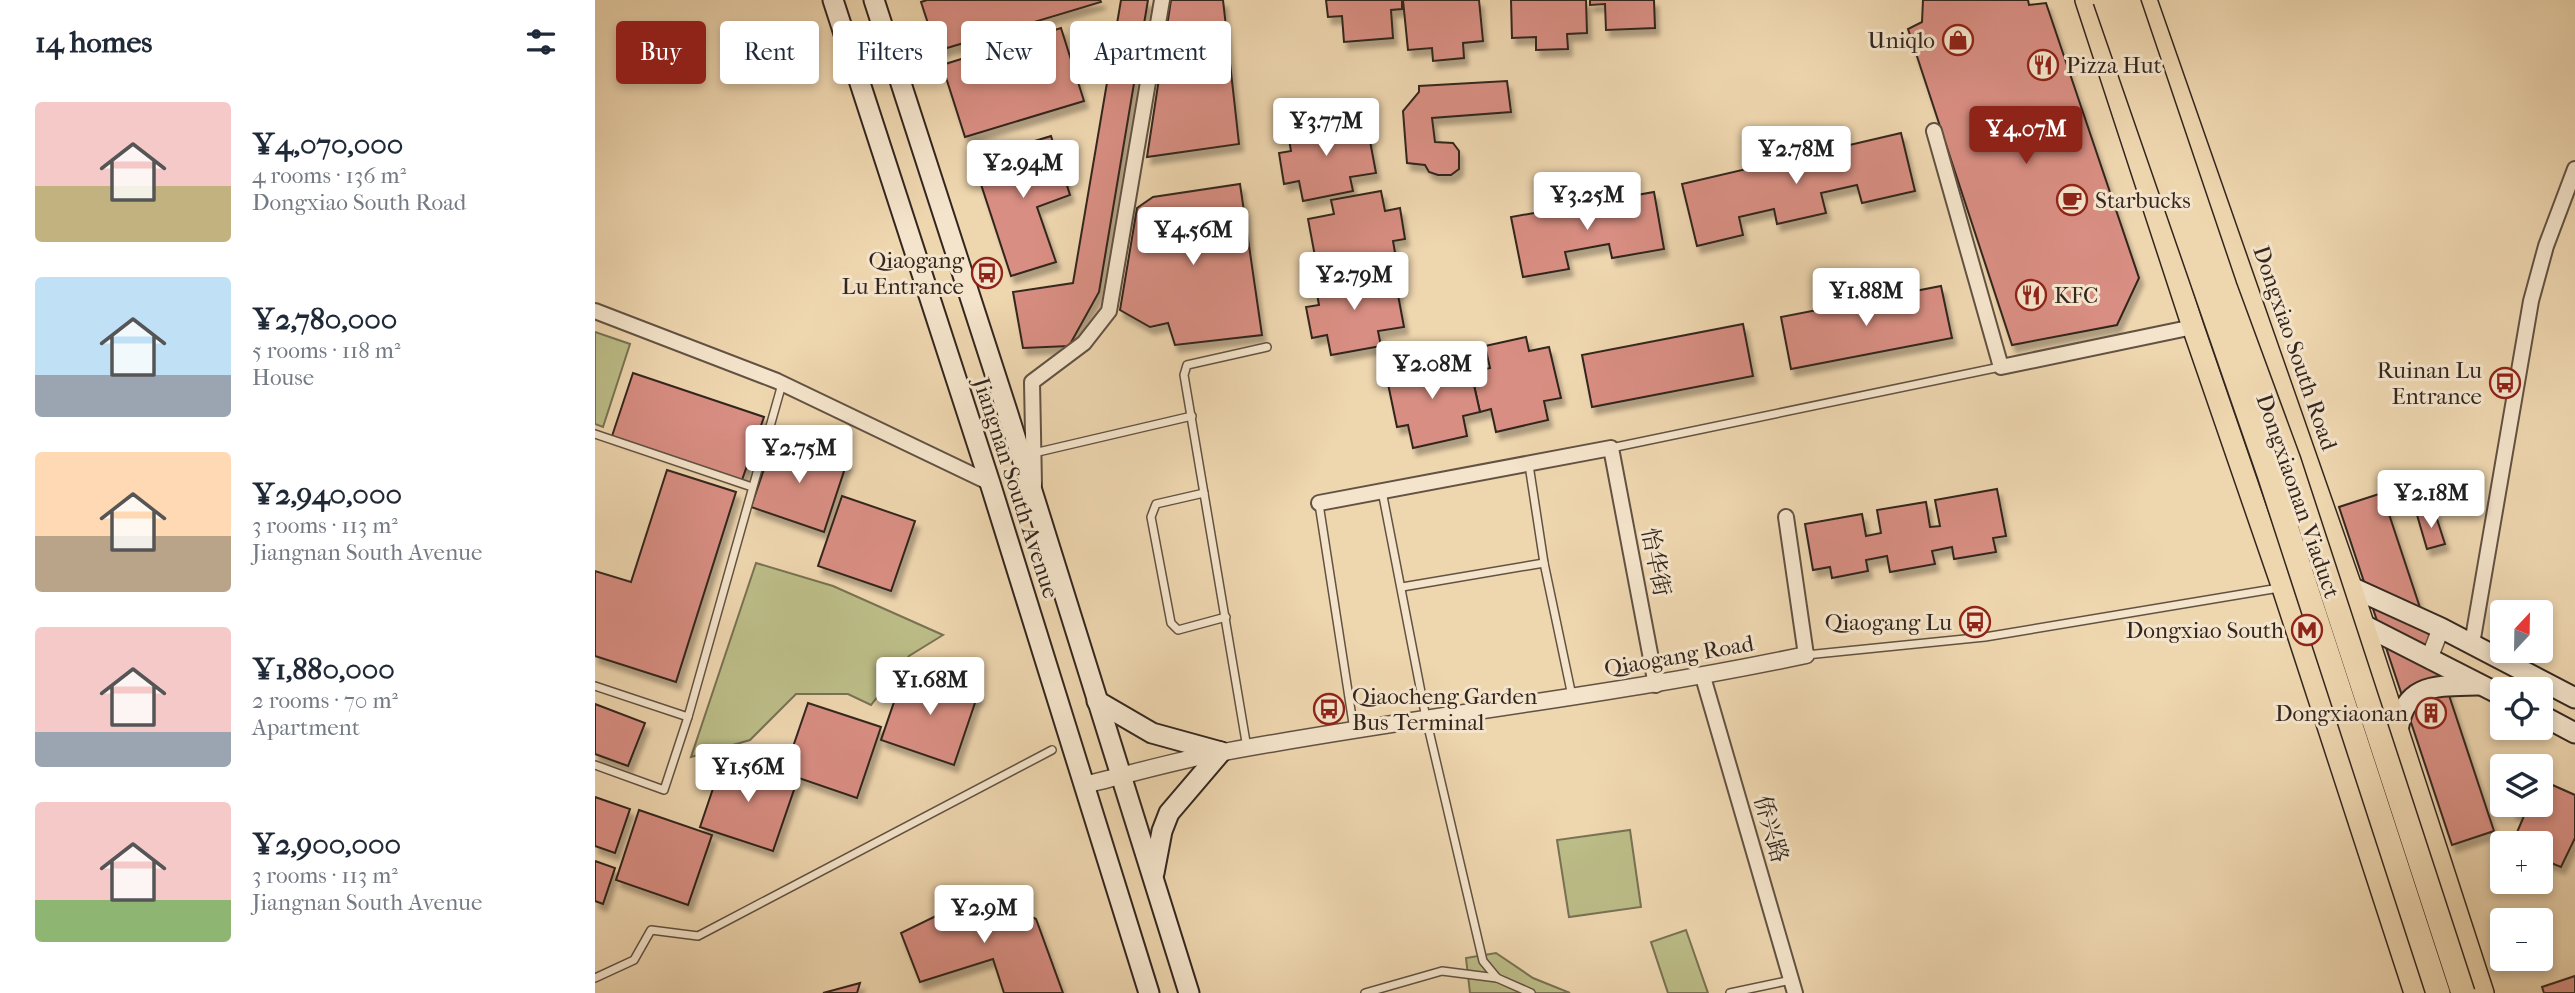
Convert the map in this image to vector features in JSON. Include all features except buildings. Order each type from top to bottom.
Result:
[{"type":"highway","name":"Dongxiaonan Viaduct","points":[[2105,0],[2274,487],[2438,993]]},
{"type":"highway","name":"Dongxiaonan Viaduct","points":[[2128,0],[2225,287],[2289,461],[2463,993]]},
{"type":"main road","name":"Jiangnan South Avenue","points":[[833,0],[990,483],[1149,993]]},
{"type":"main road","name":"Jiangnan South Avenue","points":[[874,0],[1034,497],[1189,993]]},
{"type":"main road","points":[[2086,0],[2193,327],[2348,784],[2415,993]]},
{"type":"main road","name":"Dongxiao South Road","points":[[2146,0],[2351,587],[2483,993]]},
{"type":"main road","points":[[2283,588],[2351,587],[2441,628],[2575,698]]},
{"type":"main road","points":[[2283,588],[2323,603],[2490,690]]},
{"type":"main road","points":[[2398,732],[2404,705],[2414,696],[2447,686],[2481,685]]},
{"type":"main road","points":[[1097,701],[1152,733],[1221,752],[1169,813],[1162,831],[1153,880]]},
{"type":"main road","points":[[2553,721],[2575,733]]},
{"type":"main road","points":[[2348,784],[2383,767],[2410,768]]},
{"type":"street","points":[[1034,497],[1032,382],[1084,343],[1109,311],[1162,0]]},
{"type":"street","points":[[1934,131],[2001,367],[2193,327]]},
{"type":"street","points":[[2472,644],[2531,301],[2546,246],[2575,169]]},
{"type":"street","points":[[595,311],[782,383],[990,483]]},
{"type":"street","points":[[1319,503],[1611,448]]},
{"type":"street","name":"怡华街","points":[[1611,448],[1656,685]]},
{"type":"street","points":[[1786,517],[1806,656]]},
{"type":"street","points":[[2429,659],[2441,628]]},
{"type":"street","name":"Qiaogang Road","points":[[1084,785],[1221,752],[1426,718],[1656,685],[1806,656]]},
{"type":"street","name":"侨兴路","points":[[1703,677],[1793,987]]},
{"type":"lane","points":[[1247,748],[1184,374],[1188,365],[1267,347]]},
{"type":"lane","points":[[1611,448],[2001,367]]},
{"type":"lane","points":[[595,765],[664,790],[688,717],[782,383]]},
{"type":"lane","points":[[1034,453],[1192,416]]},
{"type":"lane","points":[[595,434],[752,487]]},
{"type":"lane","points":[[1529,465],[1544,563],[1572,696]]},
{"type":"lane","points":[[1382,491],[1426,718],[1483,961],[1497,978]]},
{"type":"lane","points":[[1204,493],[1156,504],[1151,517],[1171,623],[1178,630],[1226,617]]},
{"type":"lane","points":[[1319,503],[1354,730]]},
{"type":"lane","points":[[1402,587],[1544,563]]},
{"type":"lane","name":"Qiaogang Road","points":[[1806,656],[1985,637],[2283,588]]},
{"type":"lane","points":[[595,686],[688,717]]},
{"type":"lane","points":[[595,978],[634,960],[651,930],[698,936],[1052,750]]},
{"type":"lane","points":[[1365,993],[1442,971],[1497,978],[1531,993]]},
{"type":"lane","points":[[1730,993],[1793,987]]},
{"type":"green space","points":[[595,332],[630,344],[603,427],[595,424]]},
{"type":"green space","points":[[756,563],[833,586],[943,635],[909,656],[871,705],[848,694],[796,694],[750,740],[691,757]]},
{"type":"green space","points":[[1630,830],[1641,907],[1569,917],[1557,840]]},
{"type":"green space","points":[[1686,930],[1708,993],[1668,993],[1651,942]]},
{"type":"green space","points":[[1496,953],[1533,978],[1570,993],[1470,993],[1466,958]]},
{"type":"place","name":"Uniqlo","points":[[1958,40]]},
{"type":"place","name":"Pizza Hut","points":[[2043,65]]},
{"type":"place","name":"Starbucks","points":[[2072,200]]},
{"type":"place","name":"Qiaogang Lu Entrance","points":[[987,273]]},
{"type":"place","name":"KFC","points":[[2031,295]]},
{"type":"place","name":"Ruinan Lu Entrance","points":[[2505,383]]},
{"type":"place","name":"Qiaogang Lu","points":[[1975,622]]},
{"type":"place","name":"Dongxiao South","points":[[2307,630]]},
{"type":"place","name":"Qiaocheng Garden Bus Terminal","points":[[1329,709]]},
{"type":"place","name":"Dongxiaonan","points":[[2431,713]]}]
